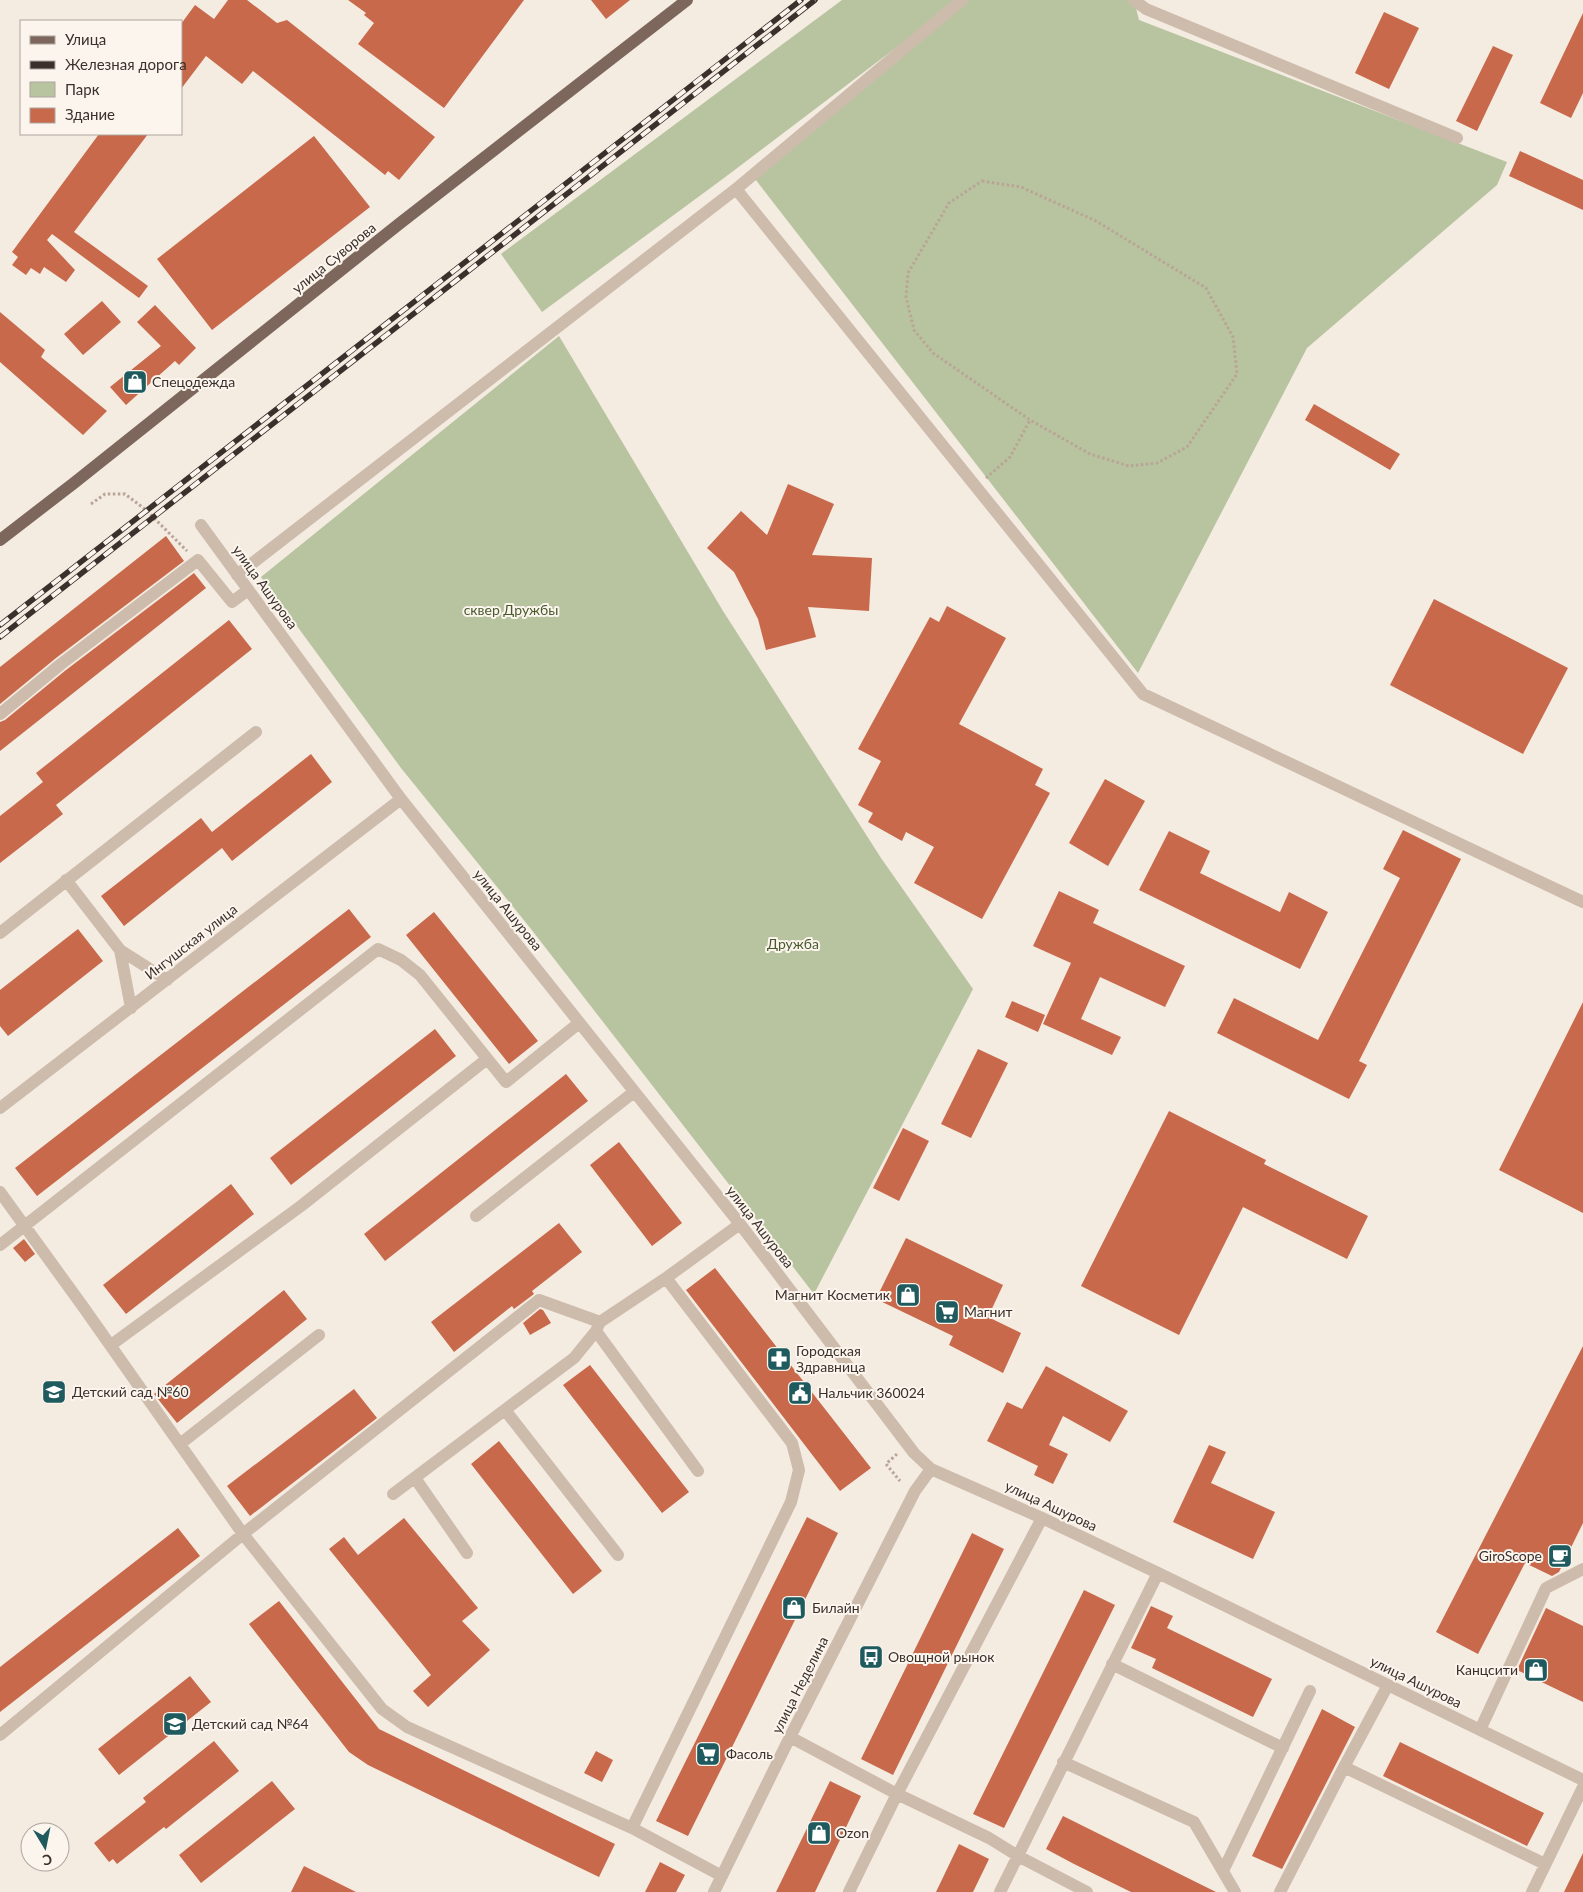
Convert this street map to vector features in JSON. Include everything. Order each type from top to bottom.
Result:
[{"type":"main road","name":"улица Суворова","points":[[0,540],[407,218],[687,0]]},
{"type":"street","points":[[236,575],[736,189],[962,0]]},
{"type":"street","points":[[1134,0],[1146,8],[1457,138]]},
{"type":"street","points":[[736,189],[1143,694],[1583,902]]},
{"type":"street","name":"улица Ашурова","points":[[201,524],[236,575],[401,799],[740,1224],[914,1454],[931,1469],[1042,1518],[1158,1573],[1583,1780]]},
{"type":"street","points":[[0,714],[61,664],[198,560],[232,602],[248,590]]},
{"type":"street","points":[[0,933],[256,732]]},
{"type":"street","name":"Ингушская улица","points":[[0,1108],[401,799]]},
{"type":"street","points":[[66,880],[120,950],[167,980]]},
{"type":"street","points":[[0,1245],[378,949],[401,960],[420,975],[506,1082],[579,1023]]},
{"type":"street","points":[[120,950],[131,1008]]},
{"type":"street","points":[[111,1346],[301,1206],[487,1059]]},
{"type":"street","points":[[476,1216],[634,1092]]},
{"type":"street","points":[[0,1192],[243,1534],[382,1709],[407,1727],[632,1828],[722,1876]]},
{"type":"street","points":[[393,1494],[574,1358],[598,1327],[740,1224]]},
{"type":"street","points":[[632,1828],[791,1502],[799,1470],[792,1443],[666,1278]]},
{"type":"street","points":[[0,1735],[243,1534],[539,1300],[598,1327],[698,1471]]},
{"type":"street","points":[[180,1444],[319,1335]]},
{"type":"street","points":[[505,1410],[618,1555]]},
{"type":"street","name":"улица Неделина","points":[[714,1892],[790,1737],[915,1491],[931,1469]]},
{"type":"street","points":[[415,1478],[467,1553]]},
{"type":"street","points":[[849,1892],[897,1794],[1042,1518]]},
{"type":"street","points":[[1480,1730],[1546,1588],[1583,1569]]},
{"type":"street","points":[[1000,1892],[1158,1573]]},
{"type":"street","points":[[1112,1664],[1283,1748]]},
{"type":"street","points":[[1280,1892],[1388,1685]]},
{"type":"street","points":[[1223,1871],[1310,1691]]},
{"type":"street","points":[[790,1737],[897,1794],[989,1838],[1018,1856],[1087,1892]]},
{"type":"street","points":[[1063,1762],[1194,1822],[1235,1892]]},
{"type":"street","points":[[1344,1767],[1545,1864]]},
{"type":"street","points":[[1532,1892],[1583,1787]]},
{"type":"path","points":[[982,181],[1021,187],[1096,221],[1206,288],[1233,336],[1237,374],[1187,447],[1156,463],[1129,466],[1090,454],[1030,420],[933,353],[914,330],[906,297],[908,273],[949,203],[982,181]]},
{"type":"path","points":[[976,486],[1010,458],[1030,420]]},
{"type":"path","points":[[91,504],[105,494],[125,494],[146,510],[196,562]]},
{"type":"path","points":[[897,1454],[886,1464],[900,1481]]},
{"type":"green space","points":[[842,0],[959,0],[724,178],[542,312],[501,254]]},
{"type":"green space","points":[[962,0],[1134,0],[1139,20],[1507,162],[1497,185],[1307,348],[1138,673],[752,175]]},
{"type":"green space","name":"сквер Дружбы","points":[[559,336],[723,611],[881,858],[973,989],[814,1294],[531,929],[401,768],[261,577]]},
{"type":"building","points":[[228,0],[247,0],[277,23],[287,20],[435,137],[399,180],[388,171],[385,175],[253,71],[242,84],[206,56],[182,88],[182,23],[195,5],[214,19]]},
{"type":"building","points":[[348,0],[524,0],[444,108],[358,44],[374,23],[364,15],[366,13]]},
{"type":"building","points":[[591,0],[630,0],[606,19]]},
{"type":"building","points":[[1384,12],[1419,28],[1389,89],[1355,73]]},
{"type":"building","points":[[1583,13],[1583,93],[1571,118],[1540,103]]},
{"type":"building","points":[[1493,46],[1513,55],[1477,131],[1456,121]]},
{"type":"building","points":[[98,135],[147,135],[74,232],[148,286],[139,298],[52,234],[47,240],[75,270],[66,282],[44,267],[40,274],[31,268],[26,275],[12,265],[18,257],[12,252]]},
{"type":"building","points":[[314,136],[370,207],[212,330],[157,259]]},
{"type":"building","points":[[1520,151],[1583,180],[1583,210],[1509,176]]},
{"type":"building","points":[[102,301],[121,322],[83,355],[64,334]]},
{"type":"building","points":[[155,305],[196,348],[179,365],[175,361],[126,405],[110,387],[161,346],[137,322]]},
{"type":"building","points":[[0,312],[45,350],[41,357],[107,411],[83,435],[0,362]]},
{"type":"building","points":[[1314,404],[1400,454],[1390,470],[1305,420]]},
{"type":"building","points":[[788,484],[834,504],[812,555],[872,558],[869,611],[808,607],[816,637],[766,650],[758,619],[734,572],[707,548],[741,511],[767,535]]},
{"type":"building","points":[[166,536],[184,561],[56,658],[0,704],[0,667]]},
{"type":"building","points":[[194,573],[206,588],[0,751],[0,722]]},
{"type":"building","points":[[1434,599],[1568,668],[1523,754],[1390,685]]},
{"type":"building","points":[[947,606],[1006,638],[959,724],[1043,769],[1035,785],[1050,793],[982,919],[914,883],[934,847],[906,832],[902,841],[868,822],[873,813],[858,805],[881,761],[858,749],[930,617],[939,622]]},
{"type":"building","points":[[229,620],[252,649],[56,805],[63,814],[0,863],[0,816],[43,782],[36,773]]},
{"type":"building","points":[[311,754],[332,782],[232,861],[222,848],[124,926],[101,896],[201,818],[212,832]]},
{"type":"building","points":[[1105,779],[1145,801],[1108,866],[1069,843]]},
{"type":"building","points":[[1403,830],[1461,859],[1359,1061],[1367,1065],[1349,1099],[1217,1033],[1234,998],[1318,1040],[1400,878],[1383,869]]},
{"type":"building","points":[[1169,831],[1210,851],[1200,873],[1280,912],[1289,892],[1328,912],[1300,969],[1139,890]]},
{"type":"building","points":[[1059,891],[1099,910],[1093,923],[1185,966],[1165,1007],[1100,977],[1081,1019],[1121,1037],[1112,1055],[1043,1024],[1071,963],[1033,946]]},
{"type":"building","points":[[349,909],[371,937],[37,1196],[15,1168]]},
{"type":"building","points":[[434,912],[538,1041],[509,1064],[406,935]]},
{"type":"building","points":[[78,929],[103,961],[8,1036],[0,1026],[0,990]]},
{"type":"building","points":[[1012,1001],[1045,1015],[1038,1032],[1005,1017]]},
{"type":"building","points":[[1583,1002],[1583,1213],[1499,1170]]},
{"type":"building","points":[[435,1029],[456,1056],[291,1185],[270,1158]]},
{"type":"building","points":[[978,1049],[1008,1063],[971,1138],[941,1124]]},
{"type":"building","points":[[566,1074],[588,1101],[385,1261],[364,1234]]},
{"type":"building","points":[[1169,1111],[1266,1160],[1264,1164],[1368,1216],[1347,1259],[1243,1207],[1179,1335],[1081,1286]]},
{"type":"building","points":[[903,1128],[929,1141],[899,1201],[873,1188]]},
{"type":"building","points":[[619,1142],[682,1223],[652,1246],[590,1165]]},
{"type":"building","points":[[231,1184],[254,1214],[126,1314],[103,1285]]},
{"type":"building","points":[[559,1223],[582,1252],[532,1291],[534,1294],[514,1309],[512,1306],[454,1352],[431,1322]]},
{"type":"building","points":[[906,1238],[1003,1285],[988,1317],[1021,1333],[1003,1373],[949,1345],[953,1336],[876,1299]]},
{"type":"building","points":[[24,1239],[35,1254],[25,1262],[13,1248]]},
{"type":"building","points":[[715,1268],[871,1468],[840,1491],[686,1290]]},
{"type":"building","points":[[284,1290],[307,1319],[177,1423],[154,1394]]},
{"type":"building","points":[[540,1309],[543,1310],[551,1323],[530,1335],[523,1323]]},
{"type":"building","points":[[1583,1346],[1583,1523],[1559,1572],[1552,1576],[1525,1563],[1478,1654],[1436,1632]]},
{"type":"building","points":[[590,1365],[689,1492],[662,1513],[563,1385]]},
{"type":"building","points":[[1046,1366],[1128,1411],[1110,1442],[1063,1416],[1049,1445],[1068,1454],[1053,1484],[1034,1475],[1038,1466],[987,1441],[1007,1402],[1022,1409]]},
{"type":"building","points":[[354,1389],[377,1418],[250,1516],[227,1486]]},
{"type":"building","points":[[499,1441],[602,1571],[573,1594],[471,1464]]},
{"type":"building","points":[[1209,1445],[1226,1452],[1211,1483],[1275,1512],[1253,1559],[1173,1522]]},
{"type":"building","points":[[807,1517],[838,1533],[688,1836],[656,1821]]},
{"type":"building","points":[[404,1518],[478,1608],[462,1621],[490,1650],[428,1707],[413,1691],[431,1675],[329,1549],[344,1537],[358,1555]]},
{"type":"building","points":[[178,1528],[200,1556],[0,1712],[0,1667]]},
{"type":"building","points":[[972,1533],[1004,1549],[893,1775],[861,1759]]},
{"type":"building","points":[[1084,1590],[1115,1605],[1004,1828],[973,1814]]},
{"type":"building","points":[[279,1601],[379,1729],[615,1844],[599,1877],[368,1765],[349,1752],[249,1624]]},
{"type":"building","points":[[1151,1606],[1173,1616],[1167,1628],[1272,1679],[1253,1717],[1152,1668],[1156,1659],[1131,1648]]},
{"type":"building","points":[[1546,1608],[1583,1626],[1583,1702],[1517,1670]]},
{"type":"building","points":[[190,1676],[211,1702],[119,1775],[98,1749]]},
{"type":"building","points":[[1322,1709],[1355,1727],[1282,1869],[1252,1856]]},
{"type":"building","points":[[214,1741],[239,1771],[166,1829],[164,1827],[117,1864],[113,1859],[109,1862],[94,1843],[146,1802],[143,1798]]},
{"type":"building","points":[[1400,1742],[1544,1813],[1527,1846],[1383,1776]]},
{"type":"building","points":[[596,1751],[613,1760],[602,1782],[584,1773]]},
{"type":"building","points":[[272,1781],[295,1809],[201,1883],[179,1855]]},
{"type":"building","points":[[830,1781],[861,1796],[815,1892],[776,1892]]},
{"type":"building","points":[[1063,1816],[1216,1892],[1131,1892],[1074,1864],[1046,1849]]},
{"type":"building","points":[[959,1844],[989,1859],[973,1892],[936,1892]]},
{"type":"building","points":[[1583,1853],[1583,1892],[1564,1892]]},
{"type":"building","points":[[660,1862],[685,1875],[676,1892],[645,1892]]},
{"type":"building","points":[[304,1866],[356,1892],[291,1892]]},
{"type":"railway","points":[[0,625],[801,0]]},
{"type":"railway","points":[[0,637],[815,0]]},
{"type":"place","name":"Спецодежда","points":[[135,382]]},
{"type":"place","name":"Магнит Косметик","points":[[908,1295]]},
{"type":"place","name":"Магнит","points":[[947,1312]]},
{"type":"place","name":"Городская Здравница","points":[[779,1359]]},
{"type":"place","name":"Детский сад №60","points":[[54,1392]]},
{"type":"place","name":"Нальчик 360024","points":[[800,1393]]},
{"type":"place","name":"GiroScope","points":[[1560,1556]]},
{"type":"place","name":"Билайн","points":[[794,1608]]},
{"type":"place","name":"Овощной рынок","points":[[871,1657]]},
{"type":"place","name":"Канцсити","points":[[1536,1670]]},
{"type":"place","name":"Детский сад №64","points":[[175,1724]]},
{"type":"place","name":"Фасоль","points":[[708,1754]]},
{"type":"place","name":"Ozon","points":[[819,1833]]},
{"type":"park label","name":"Дружба","points":[[793,944]]}]
